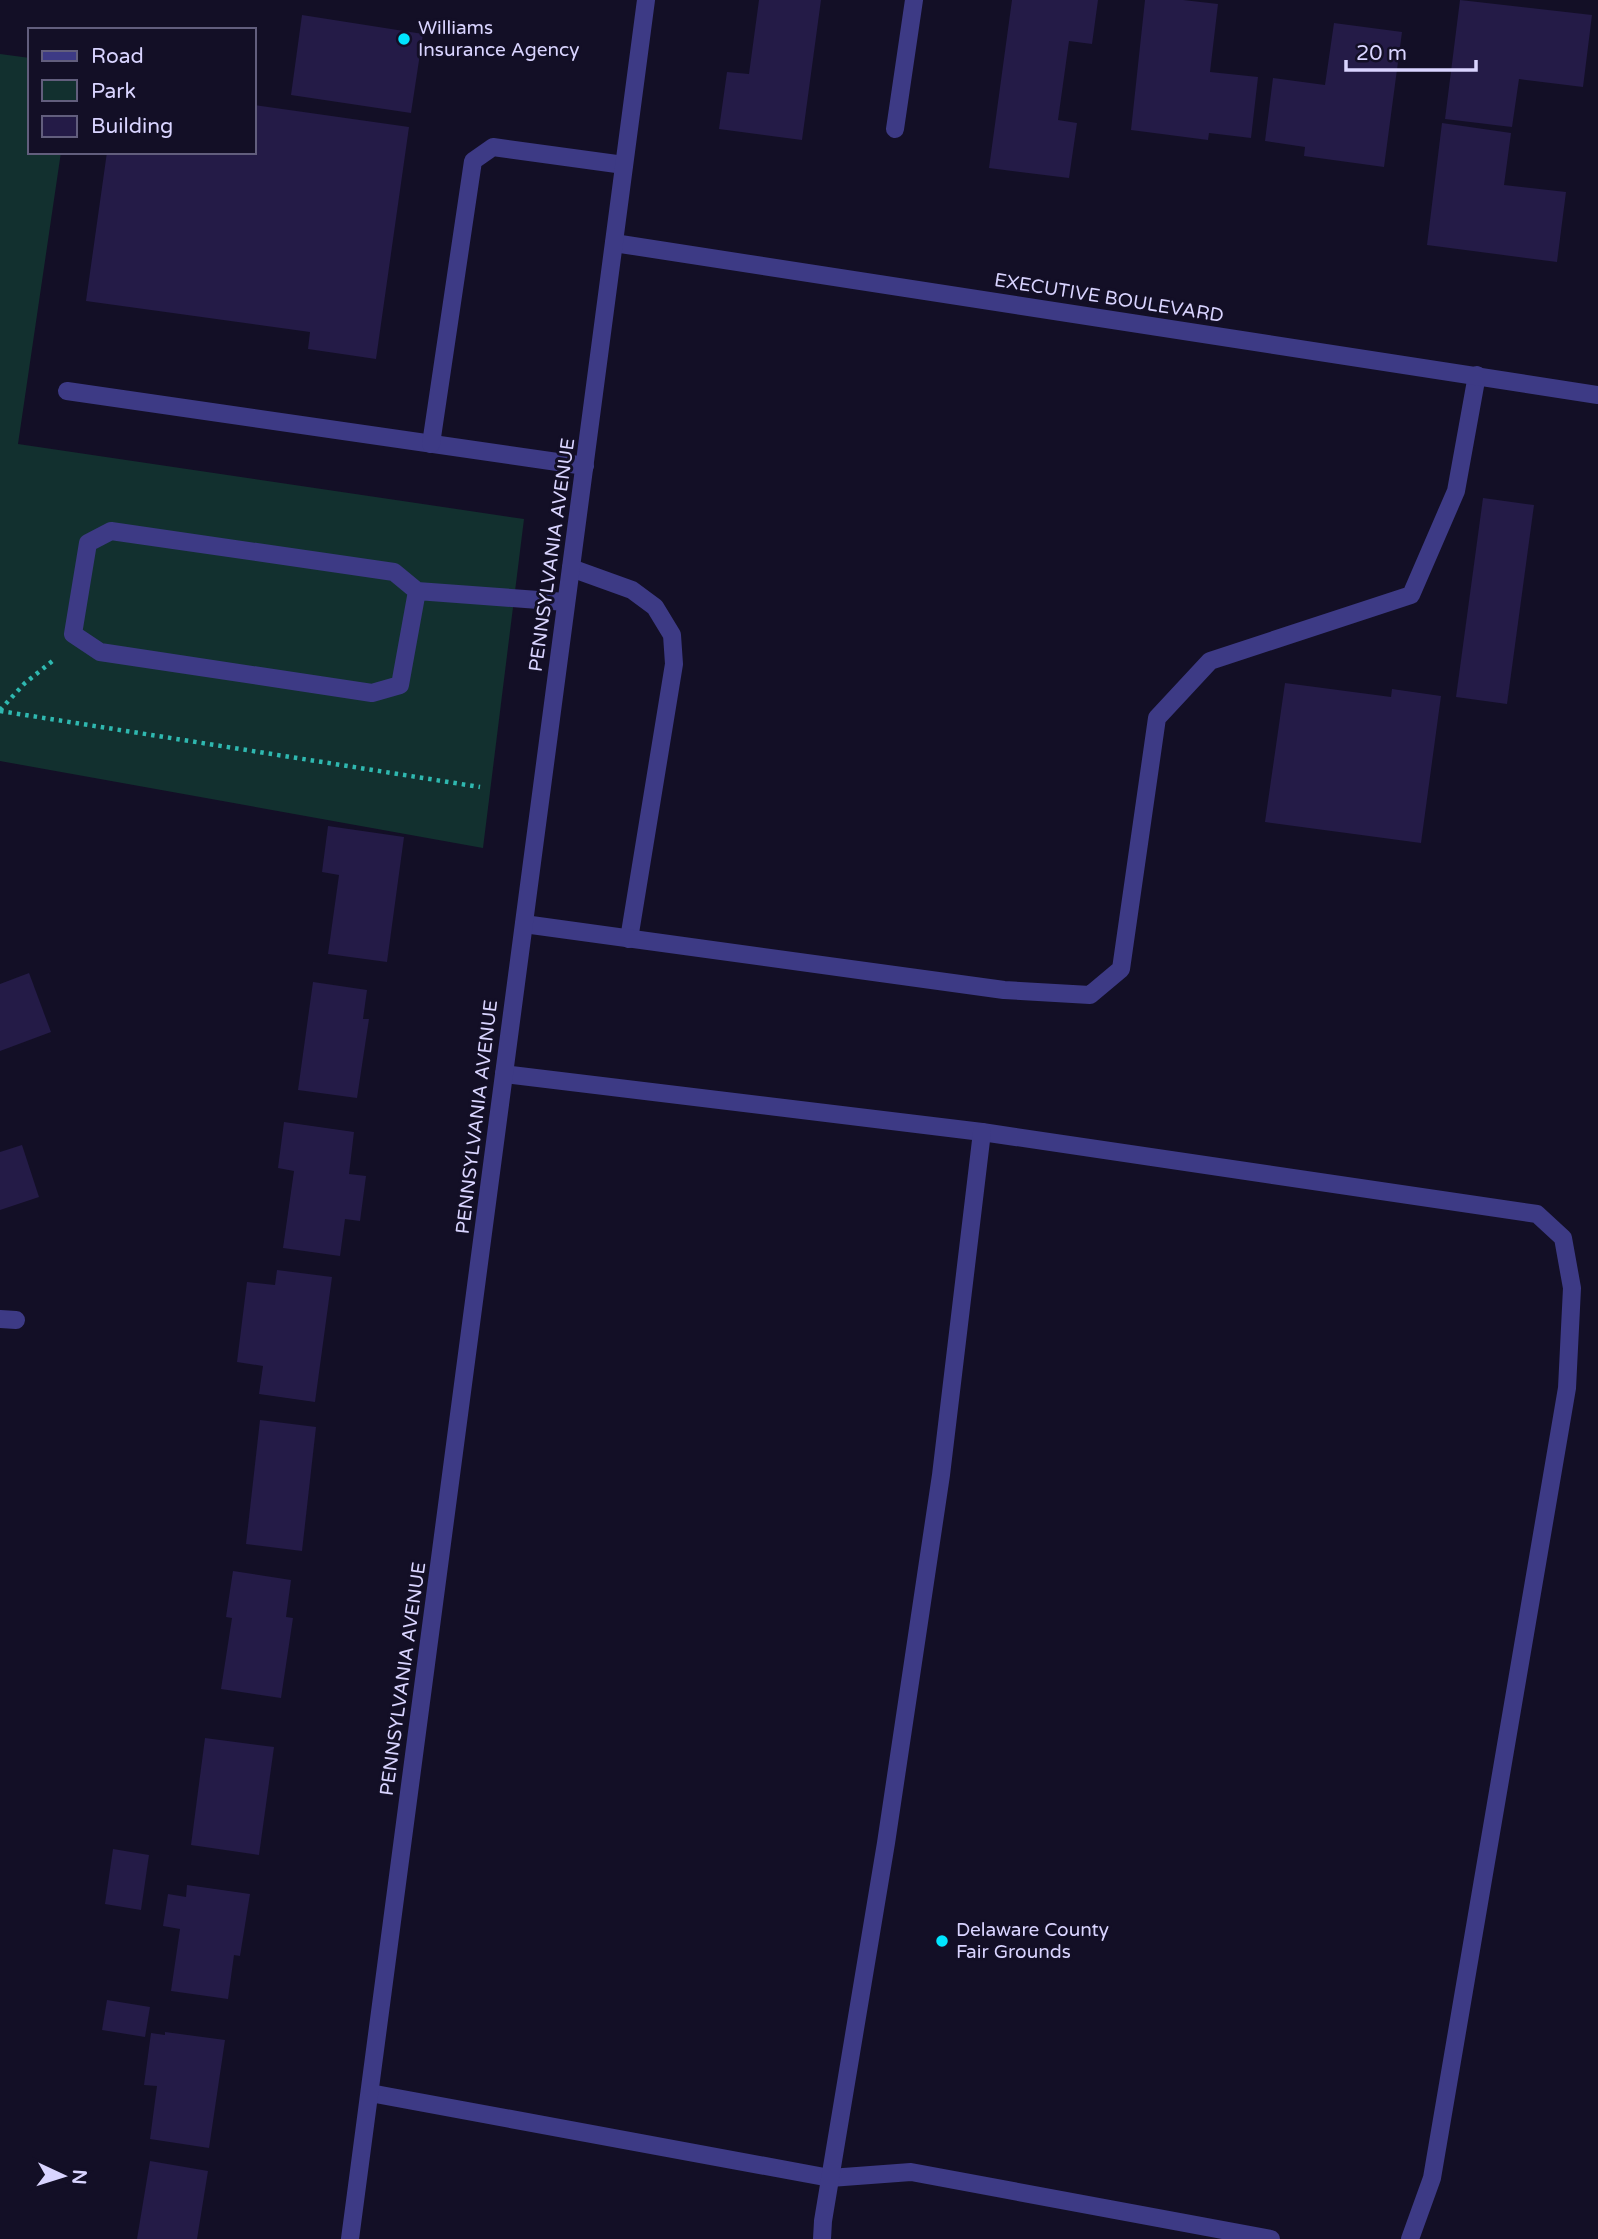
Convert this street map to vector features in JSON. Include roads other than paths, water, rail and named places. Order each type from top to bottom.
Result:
[{"type":"street","name":"PENNSYLVANIA AVENUE","points":[[350,2239],[646,0]]},
{"type":"street","points":[[895,130],[914,0]]},
{"type":"street","points":[[430,444],[473,161],[493,147],[624,165]]},
{"type":"street","name":"EXECUTIVE BOULEVARD","points":[[614,243],[1598,395]]},
{"type":"street","points":[[524,924],[1004,990],[1090,995],[1121,969],[1157,718],[1210,661],[1411,596],[1456,491],[1477,375]]},
{"type":"street","points":[[67,391],[585,466]]},
{"type":"street","points":[[417,591],[400,685],[372,693],[100,652],[73,634],[88,543],[111,531],[394,572],[417,591],[566,602]]},
{"type":"street","points":[[571,568],[632,590],[655,607],[672,635],[674,664],[629,939]]},
{"type":"street","points":[[505,1074],[982,1132],[1537,1214],[1563,1238],[1572,1288],[1567,1388],[1432,2178],[1410,2239]]},
{"type":"street","points":[[822,2239],[886,1843],[941,1475],[982,1132]]},
{"type":"street","points":[[369,2093],[830,2178],[911,2172],[1272,2239]]},
{"type":"place","name":"Williams Insurance Agency","points":[[404,39]]},
{"type":"place","name":"Delaware County Fair Grounds","points":[[942,1941]]}]
